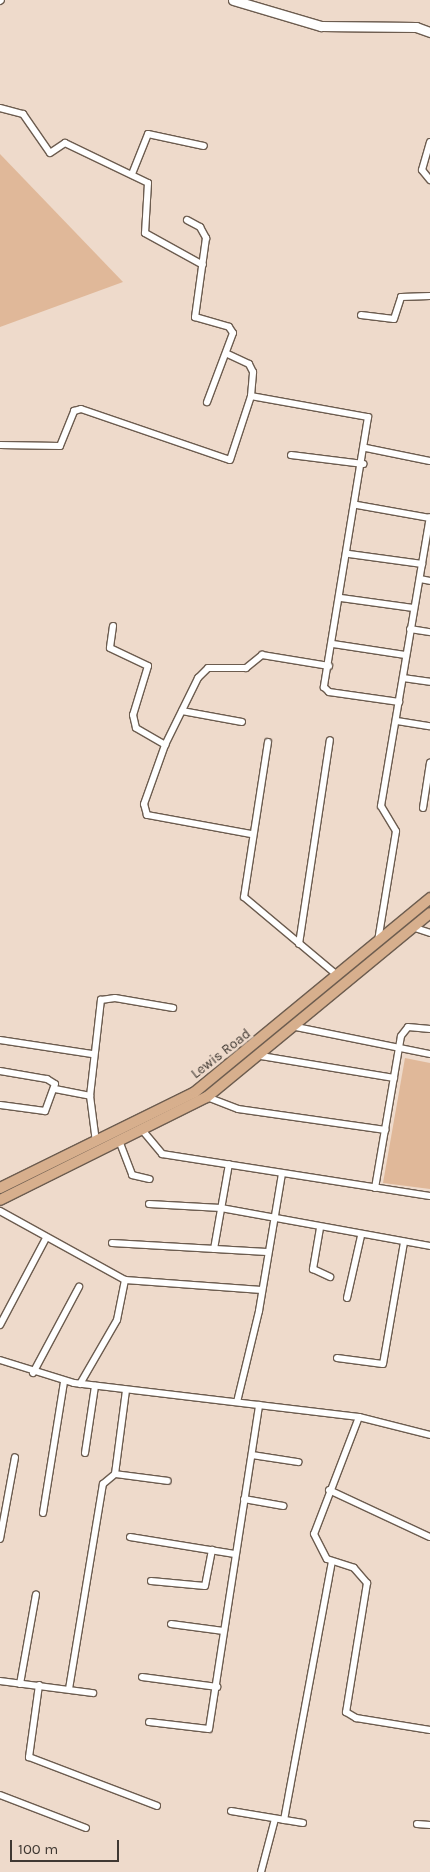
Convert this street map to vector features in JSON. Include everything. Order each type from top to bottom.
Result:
[{"type":"main road","name":"Lewis Road","points":[[0,1188],[176,1104],[218,1076],[430,898]]},
{"type":"main road","name":"Lewis Road","points":[[0,1200],[120,1143],[207,1097],[261,1056],[430,913]]},
{"type":"street","points":[[233,0],[321,26],[409,27],[430,32]]},
{"type":"street","points":[[0,108],[23,114],[50,154],[66,143],[132,174],[150,186],[145,233],[203,265]]},
{"type":"street","points":[[132,174],[148,134],[204,146]]},
{"type":"street","points":[[430,142],[422,170],[430,180]]},
{"type":"street","points":[[187,220],[200,227],[206,238],[195,317],[232,329],[228,354],[207,402]]},
{"type":"street","points":[[361,315],[394,319],[402,297],[430,296]]},
{"type":"street","points":[[0,445],[60,446],[74,411],[81,409],[230,460],[251,396],[252,368],[228,354]]},
{"type":"street","points":[[251,396],[364,414],[370,422],[325,691],[399,702]]},
{"type":"street","points":[[366,448],[430,461]]},
{"type":"street","points":[[291,454],[363,464]]},
{"type":"street","points":[[357,505],[430,518],[429,536],[413,608],[397,721],[381,806],[396,830],[377,942]]},
{"type":"street","points":[[349,554],[422,564]]},
{"type":"street","points":[[420,579],[430,581]]},
{"type":"street","points":[[341,598],[413,608]]},
{"type":"street","points":[[113,626],[110,648],[148,666],[133,715],[136,728],[165,745]]},
{"type":"street","points":[[410,629],[430,632]]},
{"type":"street","points":[[333,644],[405,655]]},
{"type":"street","points":[[251,834],[147,815],[144,804],[165,745],[198,678],[208,668],[246,668],[262,654],[329,666]]},
{"type":"street","points":[[402,678],[430,682]]},
{"type":"street","points":[[182,711],[242,722]]},
{"type":"street","points":[[397,721],[430,726]]},
{"type":"street","points":[[299,944],[330,740]]},
{"type":"street","points":[[268,742],[251,834],[244,897],[337,975]]},
{"type":"street","points":[[422,808],[430,763]]},
{"type":"street","points":[[412,927],[430,933]]},
{"type":"street","points":[[96,1142],[90,1096],[92,1054],[101,1000],[115,998],[173,1008]]},
{"type":"street","points":[[296,1027],[430,1054]]},
{"type":"street","points":[[375,1188],[400,1047],[408,1027],[430,1029]]},
{"type":"street","points":[[0,1040],[92,1054]]},
{"type":"street","points":[[261,1056],[394,1078]]},
{"type":"street","points":[[0,1071],[52,1080],[55,1088],[45,1111],[0,1105]]},
{"type":"street","points":[[55,1088],[90,1096]]},
{"type":"street","points":[[207,1097],[238,1109],[386,1130]]},
{"type":"street","points":[[143,1131],[162,1154],[430,1196]]},
{"type":"street","points":[[120,1143],[132,1175],[150,1179]]},
{"type":"street","points":[[214,1249],[229,1164]]},
{"type":"street","points":[[236,1402],[262,1290],[282,1174]]},
{"type":"street","points":[[149,1204],[221,1208],[361,1236],[430,1246]]},
{"type":"street","points":[[0,1212],[125,1280],[262,1290]]},
{"type":"street","points":[[320,1228],[313,1269],[330,1276]]},
{"type":"street","points":[[347,1298],[361,1236]]},
{"type":"street","points":[[0,1325],[46,1238]]},
{"type":"street","points":[[337,1358],[383,1364],[404,1242]]},
{"type":"street","points":[[112,1243],[268,1252]]},
{"type":"street","points":[[80,1384],[117,1320],[125,1280]]},
{"type":"street","points":[[33,1373],[79,1288]]},
{"type":"street","points":[[0,1360],[33,1373],[64,1382],[359,1417],[430,1436]]},
{"type":"street","points":[[43,1513],[64,1382]]},
{"type":"street","points":[[85,1453],[95,1386]]},
{"type":"street","points":[[69,1689],[101,1492],[114,1474],[126,1390]]},
{"type":"street","points":[[150,1722],[206,1732],[217,1687],[235,1554],[259,1404]]},
{"type":"street","points":[[359,1417],[329,1490],[314,1534],[320,1551],[332,1562],[354,1568],[367,1584],[346,1712],[356,1718],[430,1730]]},
{"type":"street","points":[[252,1455],[298,1462]]},
{"type":"street","points":[[0,1539],[2,1517],[14,1457]]},
{"type":"street","points":[[114,1474],[168,1481]]},
{"type":"street","points":[[329,1490],[430,1537]]},
{"type":"street","points":[[244,1499],[283,1506]]},
{"type":"street","points":[[130,1537],[235,1554]]},
{"type":"street","points":[[151,1581],[205,1586],[212,1550]]},
{"type":"street","points":[[284,1820],[332,1562]]},
{"type":"street","points":[[20,1684],[36,1594]]},
{"type":"street","points":[[171,1624],[224,1631]]},
{"type":"street","points":[[142,1677],[217,1687]]},
{"type":"street","points":[[0,1681],[93,1693]]},
{"type":"street","points":[[39,1685],[29,1757],[157,1806]]},
{"type":"street","points":[[0,1795],[86,1828]]},
{"type":"street","points":[[231,1811],[303,1823]]},
{"type":"street","points":[[261,1872],[275,1819]]},
{"type":"street","points":[[417,1824],[430,1825]]},
{"type":"shaded area","points":[[0,154],[123,282],[0,327]]},
{"type":"shaded area","points":[[405,1058],[430,1063],[430,1189],[383,1183]]}]
